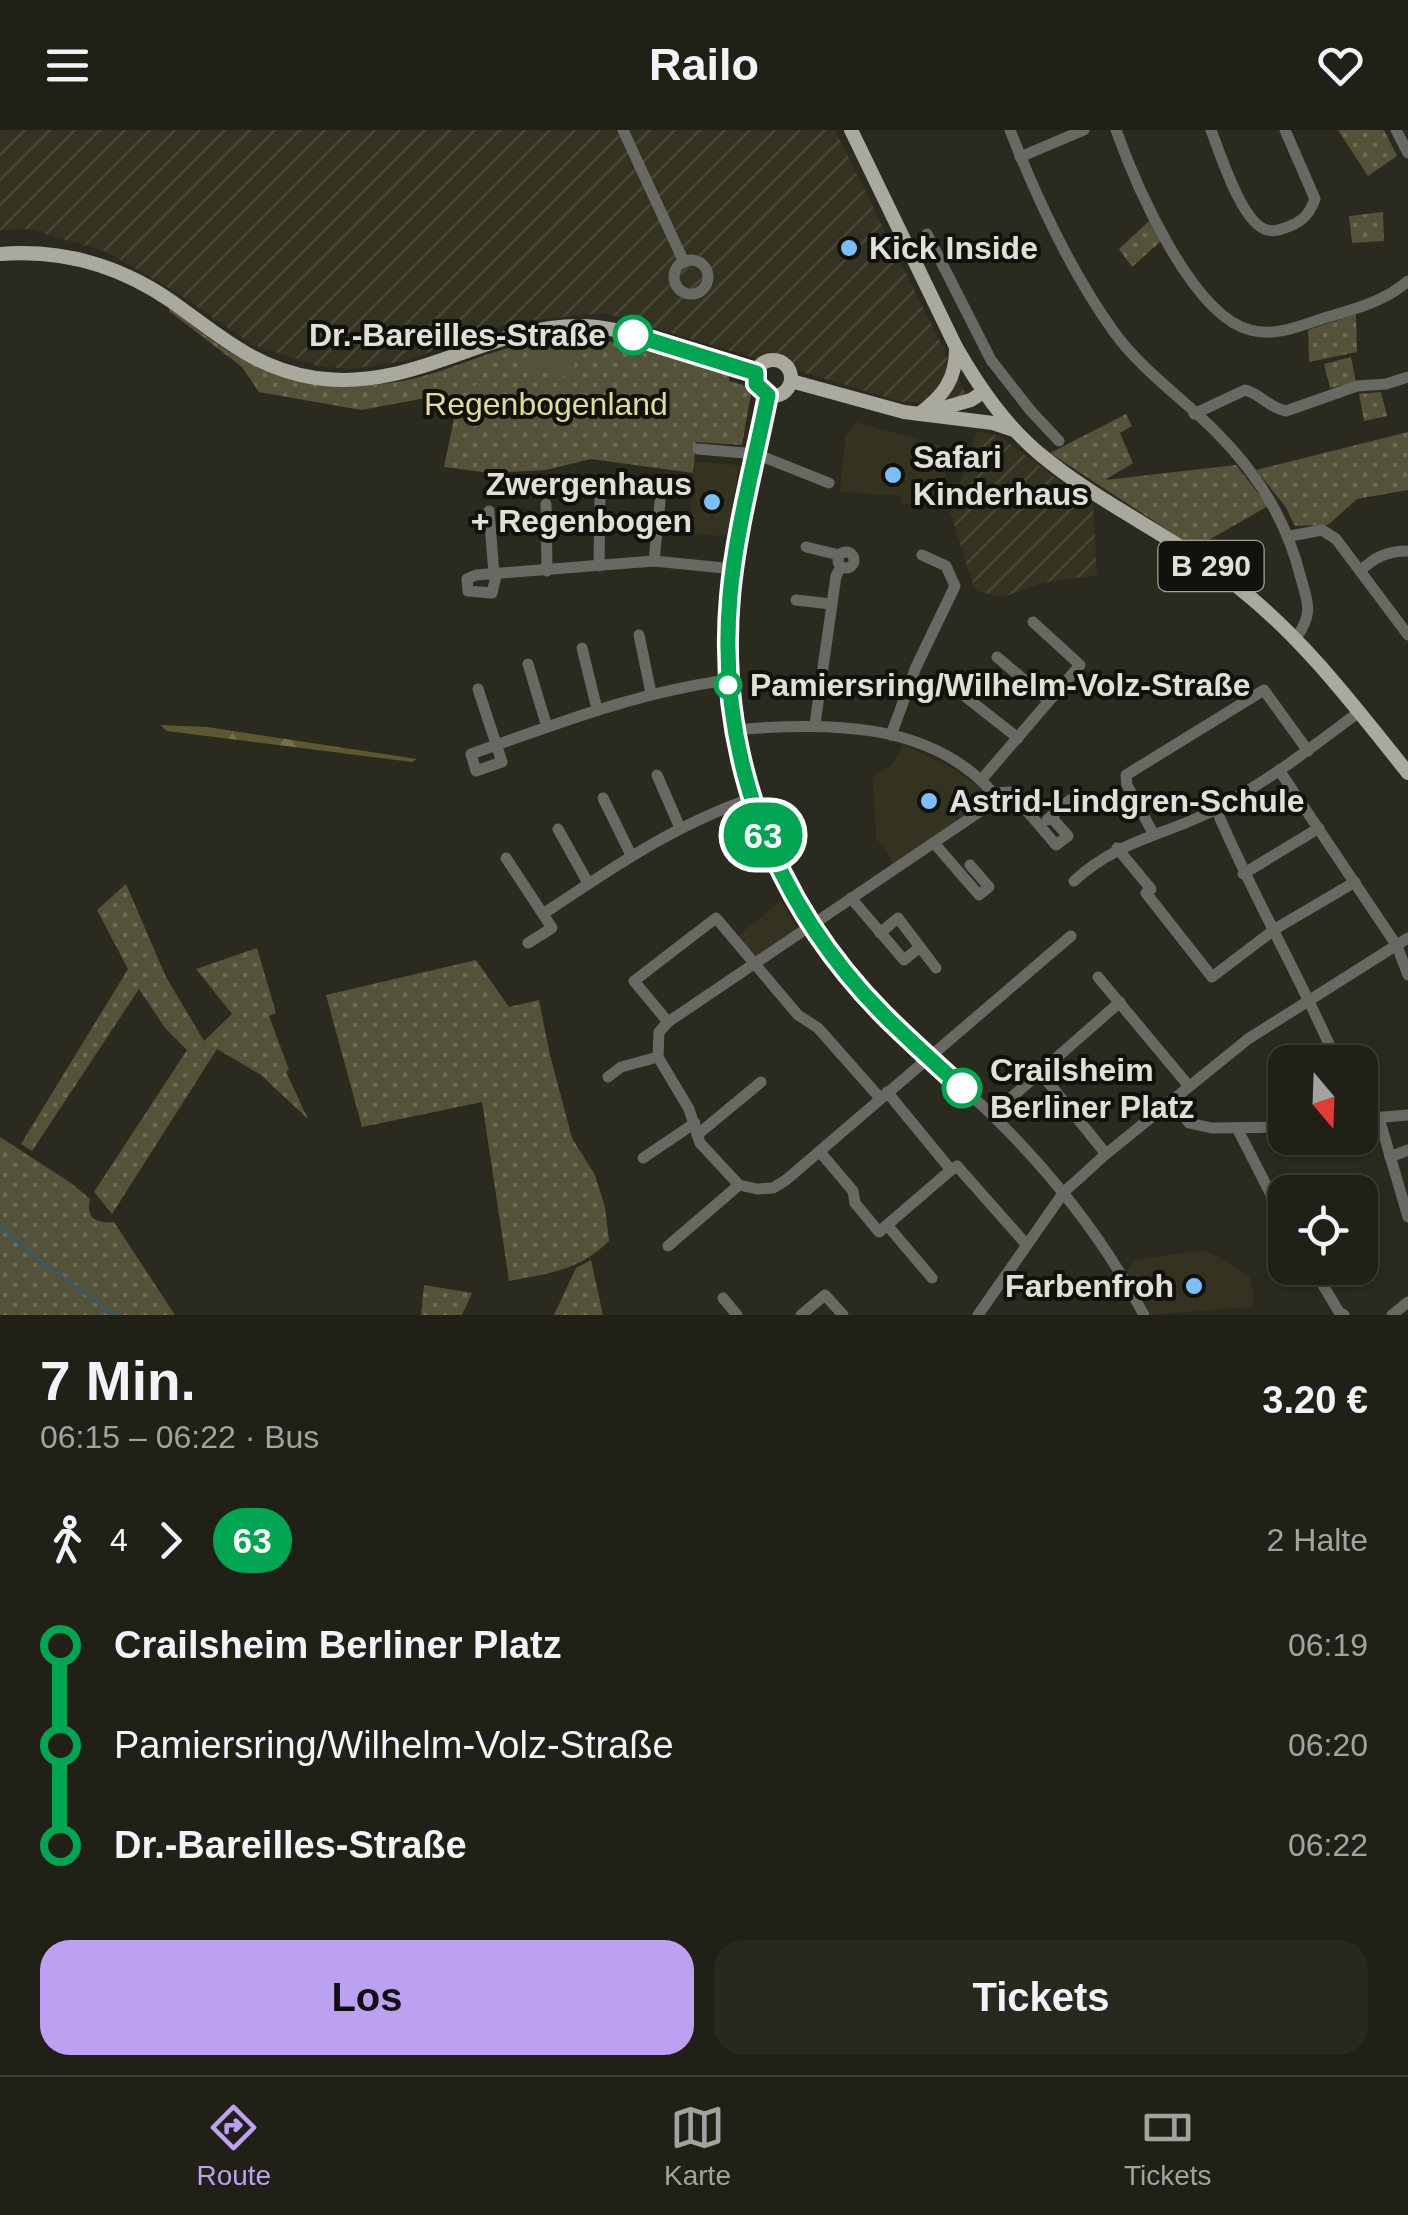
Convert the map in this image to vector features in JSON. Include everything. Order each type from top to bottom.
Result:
[{"type":"main road","name":"B 290","points":[[851,130],[956,347],[986,396],[1014,430],[1063,472],[1198,557],[1241,589],[1296,638],[1408,773]]},
{"type":"main road","points":[[0,254],[36,252],[99,264],[171,301],[241,352],[272,367],[316,378],[381,378],[420,369],[513,336],[582,325],[633,335],[756,373]]},
{"type":"main road","points":[[919,414],[949,385],[956,370],[956,347]]},
{"type":"main road","points":[[777,360],[787,366],[791,382],[780,394],[768,395],[756,384],[756,373],[766,361],[777,360]]},
{"type":"main road","points":[[791,382],[919,414],[993,423],[1014,430]]},
{"type":"main road","points":[[919,414],[986,396]]},
{"type":"main road","points":[[941,417],[977,410],[986,396]]},
{"type":"street","points":[[623,130],[684,262]]},
{"type":"street","points":[[1010,130],[1060,240],[1115,334],[1134,357],[1216,432],[1258,481],[1290,536],[1308,604],[1308,621],[1296,638]]},
{"type":"street","points":[[1020,156],[1084,130]]},
{"type":"street","points":[[1116,130],[1150,211],[1182,268],[1232,323],[1265,332],[1286,331],[1376,302],[1408,281]]},
{"type":"street","points":[[1211,130],[1249,216],[1271,231],[1298,223],[1311,211],[1315,199],[1285,130]]},
{"type":"street","points":[[1396,130],[1408,153]]},
{"type":"street","points":[[927,234],[990,360],[1059,441]]},
{"type":"street","points":[[1194,414],[1245,390],[1254,392],[1274,409],[1286,411],[1357,386],[1386,384],[1408,377]]},
{"type":"street","points":[[986,396],[1011,384]]},
{"type":"street","points":[[768,395],[734,569],[728,680],[734,730],[765,842],[810,925],[883,1014],[992,1115],[1064,1192],[1119,1268],[1144,1315]]},
{"type":"street","points":[[698,449],[756,454],[830,483]]},
{"type":"street","points":[[600,500],[600,566]]},
{"type":"street","points":[[654,562],[660,502]]},
{"type":"street","points":[[546,504],[547,571]]},
{"type":"street","points":[[489,511],[494,579],[654,562],[734,569]]},
{"type":"street","points":[[1290,536],[1322,530],[1336,539],[1405,626]]},
{"type":"street","points":[[806,548],[840,561],[815,724]]},
{"type":"street","points":[[1360,570],[1390,551],[1408,550]]},
{"type":"street","points":[[891,735],[916,667],[954,586],[946,566],[922,555]]},
{"type":"street","points":[[796,600],[831,604]]},
{"type":"street","points":[[982,780],[1080,666],[1033,622]]},
{"type":"street","points":[[639,635],[652,693]]},
{"type":"street","points":[[582,648],[597,709]]},
{"type":"street","points":[[997,657],[1049,701]]},
{"type":"street","points":[[528,664],[548,727]]},
{"type":"street","points":[[478,689],[497,752],[597,709],[652,693],[728,680]]},
{"type":"street","points":[[1153,833],[1127,785],[1126,774],[1264,690],[1308,750]]},
{"type":"street","points":[[968,698],[1018,738]]},
{"type":"street","points":[[1074,881],[1118,848],[1216,809],[1279,770],[1359,712]]},
{"type":"street","points":[[734,730],[815,724],[872,730],[932,750],[982,780],[993,793]]},
{"type":"street","points":[[1279,770],[1354,882],[1402,942],[1408,975]]},
{"type":"street","points":[[657,775],[680,828]]},
{"type":"street","points":[[993,793],[1011,792],[1056,845],[1068,836],[1051,816]]},
{"type":"street","points":[[993,793],[988,806],[668,1022],[660,1032],[658,1057],[700,1143],[738,1185],[757,1190],[774,1188],[1072,936]]},
{"type":"street","points":[[603,798],[631,855]]},
{"type":"street","points":[[543,914],[631,855],[680,828],[750,799]]},
{"type":"street","points":[[1040,826],[1070,800]]},
{"type":"street","points":[[1216,809],[1243,874],[1275,929],[1330,1045]]},
{"type":"street","points":[[558,828],[588,883]]},
{"type":"street","points":[[1243,874],[1319,828]]},
{"type":"street","points":[[934,844],[965,869],[982,856]]},
{"type":"street","points":[[1118,848],[1151,889],[1146,893],[1212,977],[1275,929],[1354,882]]},
{"type":"street","points":[[506,858],[552,928],[528,942]]},
{"type":"street","points":[[851,898],[904,960],[920,947]]},
{"type":"street","points":[[668,1022],[634,980],[716,918],[798,1015],[818,1028],[951,1170]]},
{"type":"street","points":[[880,933],[898,918],[936,968]]},
{"type":"street","points":[[978,1315],[1064,1192],[1106,1154],[1248,1040],[1402,942]]},
{"type":"street","points":[[1098,977],[1188,1085]]},
{"type":"street","points":[[1004,1104],[1120,1002]]},
{"type":"street","points":[[608,1077],[621,1067],[658,1057]]},
{"type":"street","points":[[1040,1072],[1106,1154]]},
{"type":"street","points":[[643,1158],[696,1129],[761,1082]]},
{"type":"street","points":[[1172,1100],[1189,1122],[1212,1128],[1268,1128]]},
{"type":"street","points":[[1408,1115],[1379,1118],[1405,1194],[1408,1217]]},
{"type":"street","points":[[1238,1130],[1268,1189]]},
{"type":"street","points":[[1390,1156],[1408,1150]]},
{"type":"street","points":[[820,1152],[879,1232],[957,1166],[1026,1244]]},
{"type":"street","points":[[668,1246],[738,1185]]},
{"type":"street","points":[[887,1225],[932,1278]]},
{"type":"street","points":[[1323,1285],[1340,1314]]},
{"type":"street","points":[[801,1315],[825,1294],[843,1315]]},
{"type":"street","points":[[723,1298],[737,1315]]},
{"type":"street","points":[[1392,1315],[1408,1302]]},
{"type":"shaded area","points":[[0,130],[835,130],[967,396],[939,404],[902,402],[604,313],[512,322],[405,361],[351,369],[318,366],[253,345],[179,294],[107,252],[29,229],[0,230]]},
{"type":"shaded area","name":"Safari Kinderhaus","points":[[856,422],[939,445],[951,459],[935,503],[902,504],[902,496],[840,492],[845,436]]},
{"type":"shaded area","points":[[977,431],[999,436],[1093,505],[1097,575],[1042,583],[1009,595],[975,590],[950,512]]},
{"type":"shaded area","name":"Zwergenhaus + Regenbogen","points":[[695,462],[739,465],[727,537],[688,533]]},
{"type":"shaded area","name":"Astrid-Lindgren-Schule","points":[[903,744],[952,768],[986,796],[983,806],[895,865],[876,838],[873,778],[893,764]]},
{"type":"shaded area","points":[[781,901],[797,928],[755,958],[736,937]]},
{"type":"shaded area","name":"Farbenfroh","points":[[1205,1250],[1249,1275],[1254,1298],[1251,1307],[1151,1315],[1127,1271],[1135,1260]]},
{"type":"green space","points":[[1338,130],[1384,130],[1397,156],[1368,176]]},
{"type":"green space","points":[[1383,212],[1384,241],[1352,243],[1349,216]]},
{"type":"green space","points":[[1149,221],[1161,241],[1132,267],[1119,249]]},
{"type":"green space","name":"Regenbogenland","points":[[169,308],[219,345],[262,368],[288,377],[342,386],[396,382],[541,341],[574,338],[630,346],[729,375],[729,381],[747,386],[751,394],[742,445],[696,442],[693,473],[591,459],[546,470],[490,473],[444,467],[455,414],[445,399],[437,396],[361,410],[259,392],[242,367]]},
{"type":"green space","points":[[1356,314],[1357,352],[1309,362],[1308,330]]},
{"type":"green space","points":[[537,343],[578,354],[571,378],[530,367]]},
{"type":"green space","points":[[1351,357],[1356,382],[1330,388],[1324,364]]},
{"type":"green space","points":[[483,383],[511,403],[503,415],[486,410],[465,420],[458,413],[475,385]]},
{"type":"green space","points":[[1381,392],[1387,416],[1364,421],[1359,394]]},
{"type":"green space","points":[[1126,414],[1132,426],[1120,433],[1133,463],[1105,480],[1236,465],[1268,506],[1195,548],[1050,453]]},
{"type":"green space","points":[[1408,432],[1408,490],[1357,499],[1328,525],[1295,526],[1285,506],[1256,470]]},
{"type":"green space","points":[[160,725],[207,727],[417,759],[412,762],[167,731]]},
{"type":"green space","points":[[126,884],[166,977],[204,1041],[232,1014],[196,969],[257,948],[276,1013],[269,1016],[289,1070],[286,1072],[308,1119],[261,1075],[217,1049],[112,1214],[94,1192],[187,1050],[165,1028],[139,989],[32,1151],[21,1144],[128,969],[97,910]]},
{"type":"green space","points":[[476,960],[509,1007],[539,1000],[572,1138],[595,1175],[605,1207],[609,1241],[575,1265],[509,1281],[482,1102],[362,1127],[326,995]]},
{"type":"green space","points":[[0,1137],[90,1199],[89,1211],[94,1218],[114,1222],[175,1315],[0,1315]]},
{"type":"green space","points":[[591,1260],[603,1315],[554,1315],[576,1268]]},
{"type":"green space","points":[[424,1285],[472,1293],[462,1315],[421,1315]]},
{"type":"waterway","points":[[0,1226],[114,1315]]},
{"type":"bus line","name":"63","points":[[633,335],[756,373],[756,384],[768,395],[734,569],[728,640],[734,730],[750,799],[778,870],[810,925],[883,1014],[962,1088]]},
{"type":"place","name":"Kick Inside","points":[[849,248]]},
{"type":"place","name":"Dr.-Bareilles-Straße","points":[[633,335]]},
{"type":"place","name":"Safari Kinderhaus","points":[[893,475]]},
{"type":"place","name":"Zwergenhaus + Regenbogen","points":[[712,502]]},
{"type":"place","name":"Pamiersring/Wilhelm-Volz-Straße","points":[[728,685]]},
{"type":"place","name":"Astrid-Lindgren-Schule","points":[[929,801]]},
{"type":"place","name":"Crailsheim Berliner Platz","points":[[962,1088]]},
{"type":"place","name":"Farbenfroh","points":[[1194,1286]]}]
